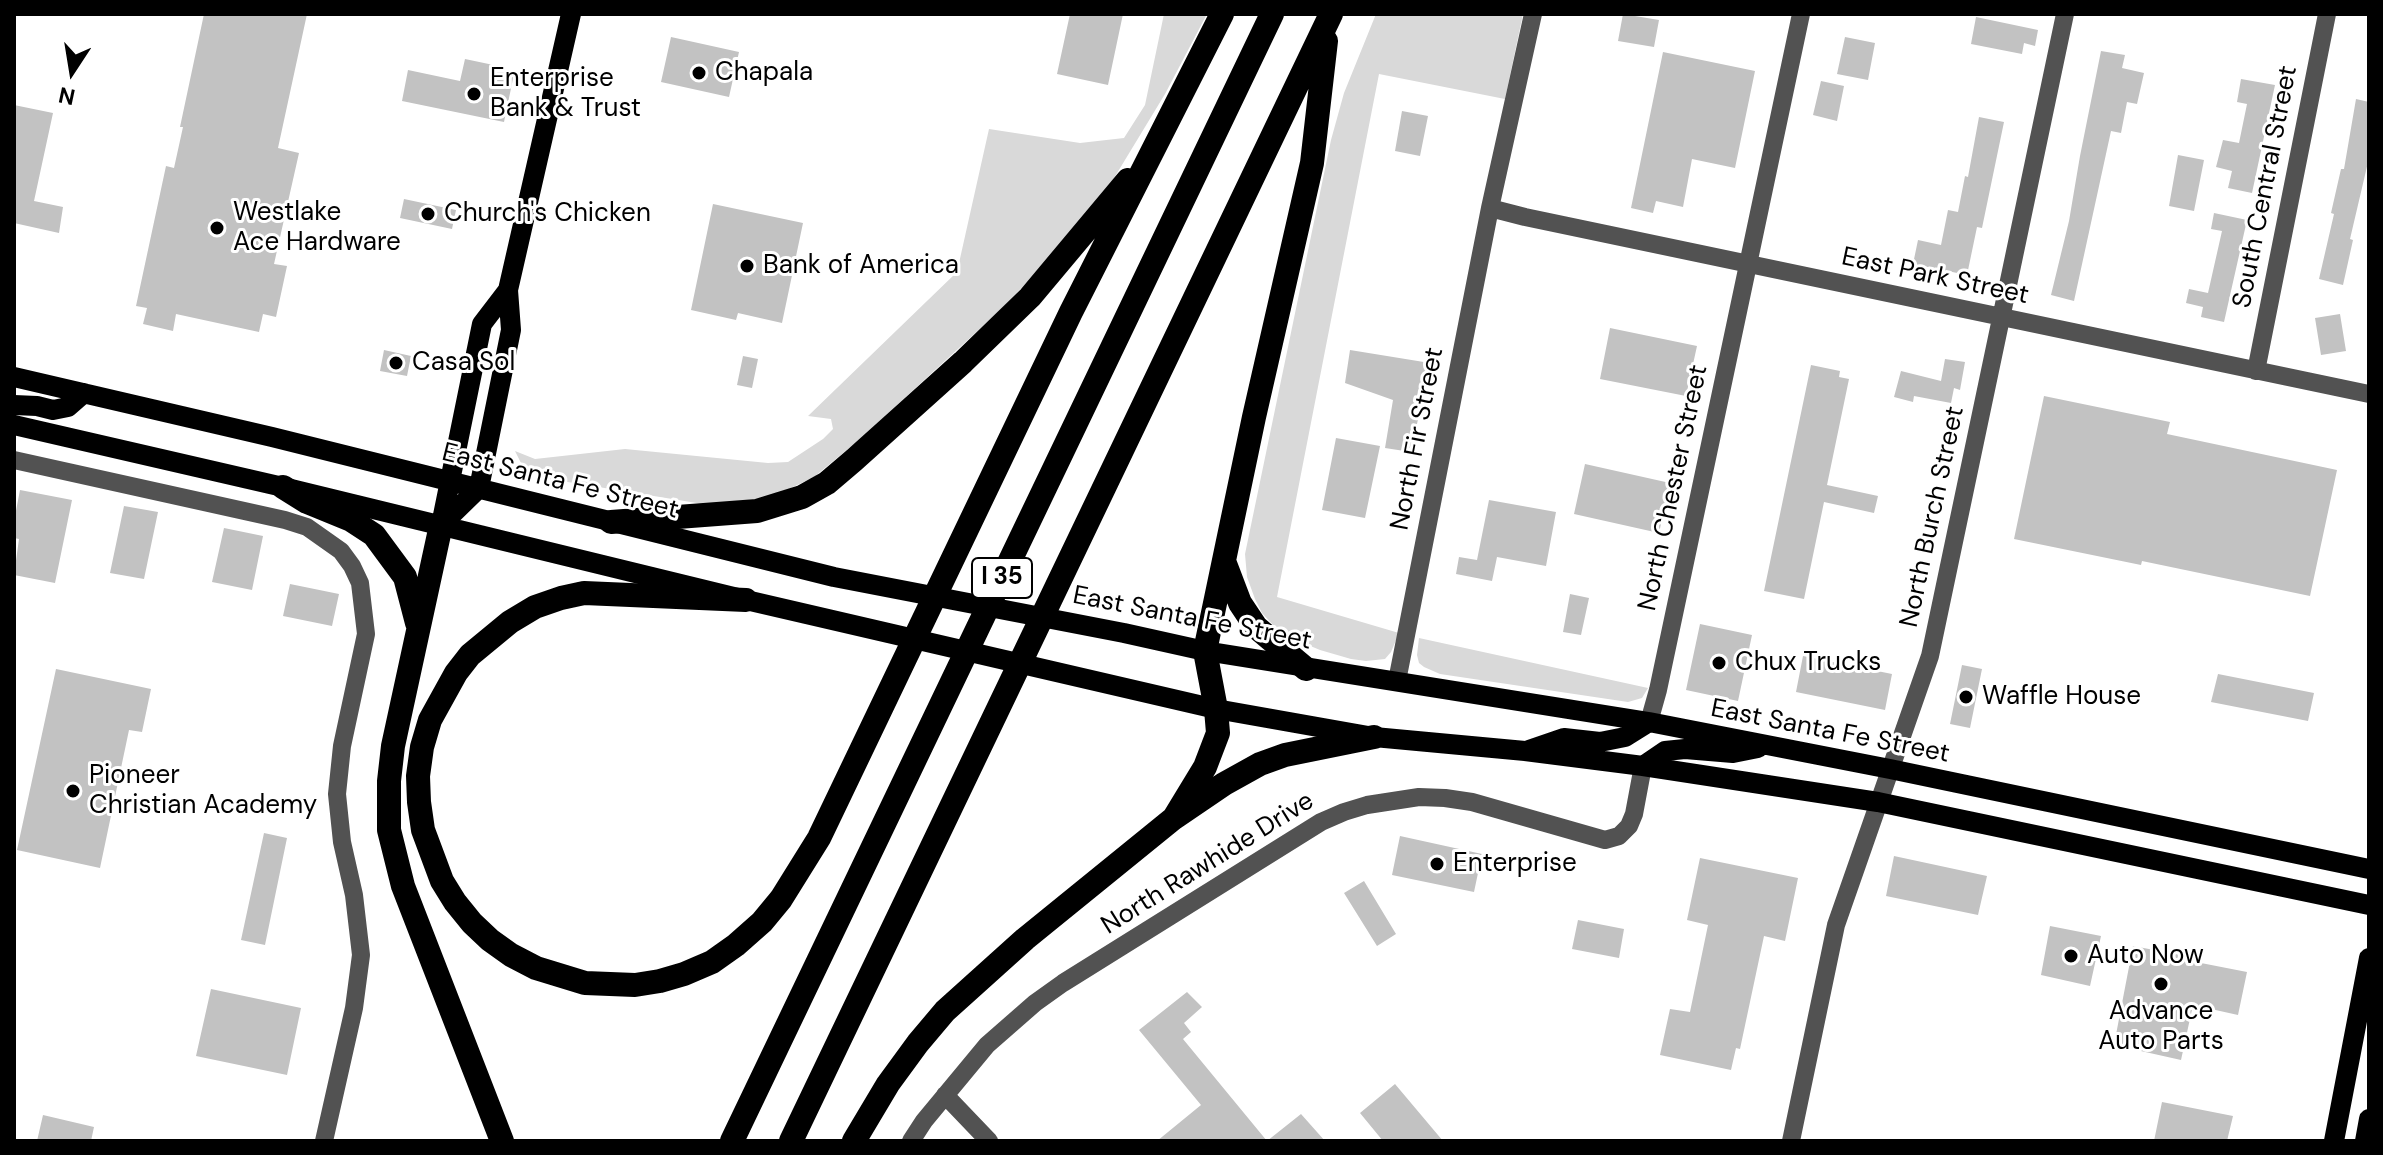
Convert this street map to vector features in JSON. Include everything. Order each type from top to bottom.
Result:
[{"type":"highway","points":[[746,600],[584,593],[561,598],[535,607],[510,622],[470,655],[456,673],[430,720],[422,747],[418,776],[423,830],[442,881],[455,902],[472,923],[511,955],[536,968],[585,983],[635,985],[660,981],[712,962],[762,922],[781,899],[819,838],[1064,326],[1222,14]]},
{"type":"highway","name":"I 35","points":[[732,1141],[1272,14]]},
{"type":"highway","points":[[1174,818],[1213,749],[1218,733],[1205,651],[1312,163],[1330,17]]},
{"type":"highway","name":"I 35","points":[[791,1141],[1330,17]]},
{"type":"highway","points":[[611,522],[757,511],[802,497],[827,483],[963,362],[1030,297],[1120,188],[1149,158]]},
{"type":"highway","points":[[283,487],[307,502],[351,520],[374,535],[405,577],[418,625]]},
{"type":"highway","points":[[441,525],[393,746],[389,830],[403,886],[502,1141]]},
{"type":"highway","points":[[1224,561],[1240,603],[1256,627],[1306,669]]},
{"type":"highway","points":[[854,1141],[888,1084],[945,1011],[1025,939],[1174,818],[1260,764],[1285,755],[1374,737]]},
{"type":"main road","points":[[441,525],[479,488],[511,330],[508,290],[571,14]]},
{"type":"main road","points":[[441,525],[482,324],[508,290]]},
{"type":"main road","name":"East Santa Fe Street","points":[[14,377],[834,577],[1306,669],[1649,722],[2369,869]]},
{"type":"main road","points":[[14,405],[53,410],[68,407],[84,393]]},
{"type":"main road","points":[[14,425],[1216,709],[1374,737],[1643,766],[1878,802],[2369,905]]},
{"type":"main road","points":[[1525,751],[1564,738],[1600,742],[1625,737],[1649,722]]},
{"type":"main road","points":[[1643,766],[1665,751],[1685,749],[1733,753],[1769,745]]},
{"type":"main road","points":[[2334,1141],[2369,958]]},
{"type":"main road","points":[[2365,1141],[2369,1119]]},
{"type":"street","name":"North Fir Street","points":[[1397,681],[1490,208],[1533,14]]},
{"type":"street","name":"North Chester Street","points":[[1649,722],[1801,14]]},
{"type":"street","name":"North Burch Street","points":[[1791,1141],[1836,925],[1930,656],[2065,14]]},
{"type":"street","name":"South Central Street","points":[[2256,371],[2327,14]]},
{"type":"street","name":"East Park Street","points":[[1490,208],[2369,394]]},
{"type":"street","points":[[14,460],[307,527],[341,551],[360,583],[366,634],[342,746],[337,794],[361,955],[354,1008],[324,1141]]},
{"type":"street","name":"North Rawhide Drive","points":[[911,1141],[945,1095],[995,1038],[1063,983],[1331,818],[1392,800],[1445,798],[1472,802],[1605,840],[1619,836],[1629,826],[1643,766]]},
{"type":"street","points":[[945,1095],[989,1141]]},
{"type":"shaded area","points":[[1164,14],[1207,14],[1165,94],[1108,188],[1041,268],[996,314],[814,477],[770,498],[703,504],[543,478],[521,463],[515,451],[535,459],[625,449],[768,463],[788,462],[823,439],[833,429],[831,419],[808,416],[957,272],[989,129],[1080,143],[1124,138],[1145,105]]},
{"type":"shaded area","points":[[1376,14],[1523,14],[1505,99],[1379,74],[1277,597],[1399,633],[1385,659],[1366,661],[1320,650],[1275,627],[1262,613],[1255,599],[1247,577],[1245,554],[1331,140],[1344,93]]},
{"type":"shaded area","points":[[1419,638],[1648,688],[1642,698],[1628,702],[1440,674],[1419,663]]},
{"type":"building","points":[[204,14],[307,14],[278,148],[299,153],[274,264],[287,266],[276,317],[263,314],[259,332],[176,314],[173,331],[143,324],[147,308],[136,306],[166,166],[174,168]]},
{"type":"building","points":[[1070,14],[1123,14],[1108,85],[1057,74]]},
{"type":"building","points":[[1623,14],[1659,20],[1654,47],[1618,41]]},
{"type":"building","points":[[1976,17],[2038,30],[2035,46],[2024,43],[2022,54],[1971,44]]},
{"type":"building","name":"Chapala","points":[[671,37],[739,52],[729,97],[661,82]]},
{"type":"building","points":[[1845,37],[1875,43],[1868,80],[1837,74]]},
{"type":"building","points":[[2101,51],[2125,55],[2122,68],[2144,73],[2137,104],[2127,102],[2121,133],[2111,131],[2074,301],[2051,295],[2069,221]]},
{"type":"building","points":[[1663,52],[1755,71],[1735,168],[1692,159],[1683,207],[1656,201],[1653,213],[1631,208]]},
{"type":"building","points":[[465,59],[503,67],[502,72],[514,74],[504,122],[402,101],[408,70],[460,81]]},
{"type":"building","points":[[2241,79],[2275,85],[2252,193],[2228,188],[2232,171],[2216,167],[2223,140],[2239,143],[2247,104],[2237,102]]},
{"type":"building","points":[[1821,81],[1844,86],[1837,121],[1813,115]]},
{"type":"building","points":[[2356,99],[2369,102],[2369,158],[2343,285],[2319,279]]},
{"type":"building","points":[[14,105],[53,113],[34,201],[63,207],[59,233],[14,223]]},
{"type":"building","points":[[1402,111],[1428,116],[1420,156],[1395,151]]},
{"type":"building","points":[[1979,117],[2004,122],[1982,228],[1977,227],[1967,275],[1913,264],[1918,240],[1941,245],[1948,210],[1958,212]]},
{"type":"building","points":[[2178,155],[2204,160],[2194,211],[2169,206]]},
{"type":"building","name":"Church's Chicken","points":[[404,199],[456,210],[452,229],[400,218]]},
{"type":"building","name":"Bank of America","points":[[713,204],[803,223],[782,323],[738,313],[736,320],[691,310]]},
{"type":"building","points":[[2214,213],[2247,220],[2224,322],[2201,317],[2203,307],[2186,303],[2189,289],[2208,293],[2222,231],[2211,229]]},
{"type":"building","points":[[2340,314],[2346,351],[2321,355],[2315,318]]},
{"type":"building","points":[[1610,328],[1697,346],[1686,396],[1600,379]]},
{"type":"building","name":"Casa Sol","points":[[384,350],[411,356],[407,376],[380,371]]},
{"type":"building","points":[[1350,350],[1430,363],[1411,452],[1385,448],[1393,400],[1345,383]]},
{"type":"building","points":[[743,356],[758,359],[752,388],[737,385]]},
{"type":"building","points":[[1945,359],[1965,362],[1960,390],[1954,388],[1951,403],[1914,396],[1913,402],[1894,397],[1901,371],[1941,381]]},
{"type":"building","points":[[1811,365],[1840,371],[1839,377],[1849,379],[1827,485],[1878,496],[1874,513],[1824,502],[1804,599],[1764,591]]},
{"type":"building","points":[[2044,396],[2170,422],[2167,434],[2337,470],[2310,596],[2142,561],[2141,565],[2014,539]]},
{"type":"building","points":[[1336,438],[1380,446],[1365,518],[1322,510]]},
{"type":"building","points":[[1585,464],[1670,483],[1659,533],[1574,514]]},
{"type":"building","points":[[20,490],[72,500],[55,583],[14,575],[19,539],[14,538],[14,521]]},
{"type":"building","points":[[1489,500],[1556,512],[1546,566],[1497,557],[1492,581],[1456,574],[1459,557],[1477,560]]},
{"type":"building","points":[[124,506],[158,512],[144,579],[110,573]]},
{"type":"building","points":[[224,528],[263,536],[252,590],[212,582]]},
{"type":"building","points":[[290,584],[339,594],[332,626],[283,616]]},
{"type":"building","points":[[1570,594],[1589,598],[1581,635],[1563,632]]},
{"type":"building","name":"Chux Trucks","points":[[1700,624],[1752,635],[1738,701],[1686,690]]},
{"type":"building","points":[[1803,656],[1892,674],[1885,710],[1796,692]]},
{"type":"building","name":"Waffle House","points":[[1962,665],[1982,669],[1970,728],[1950,724]]},
{"type":"building","name":"Pioneer Christian Academy","points":[[56,669],[151,689],[142,732],[129,730],[100,868],[17,850]]},
{"type":"building","points":[[2218,674],[2314,693],[2308,721],[2211,702]]},
{"type":"building","points":[[264,833],[287,838],[265,945],[241,940]]},
{"type":"building","name":"Enterprise","points":[[1400,836],[1482,854],[1474,892],[1392,875]]},
{"type":"building","points":[[1894,856],[1987,876],[1978,915],[1886,896]]},
{"type":"building","points":[[1700,858],[1798,878],[1785,941],[1764,936],[1740,1049],[1736,1048],[1731,1070],[1660,1055],[1670,1009],[1690,1012],[1708,925],[1687,920]]},
{"type":"building","points":[[1364,881],[1396,934],[1377,946],[1344,893]]},
{"type":"building","points":[[1578,920],[1624,929],[1619,958],[1572,949]]},
{"type":"building","name":"Auto Now","points":[[2050,926],[2101,936],[2090,986],[2041,975]]},
{"type":"building","name":"Advance Auto Parts","points":[[2133,946],[2202,959],[2201,963],[2247,972],[2238,1015],[2193,1005],[2181,1060],[2114,1045]]},
{"type":"building","points":[[211,989],[301,1008],[287,1075],[196,1056]]},
{"type":"building","points":[[1187,992],[1202,1007],[1184,1023],[1191,1032],[1183,1039],[1267,1141],[1157,1141],[1201,1105],[1139,1030]]},
{"type":"building","points":[[1395,1084],[1443,1141],[1383,1141],[1360,1113]]},
{"type":"building","points":[[2162,1102],[2233,1116],[2227,1141],[2154,1141]]},
{"type":"building","points":[[1301,1114],[1325,1141],[1267,1141]]},
{"type":"building","points":[[43,1115],[94,1127],[91,1141],[37,1141]]},
{"type":"place","name":"Chapala","points":[[699,73]]},
{"type":"place","name":"Enterprise Bank & Trust","points":[[474,94]]},
{"type":"place","name":"Church's Chicken","points":[[428,214]]},
{"type":"place","name":"Westlake Ace Hardware","points":[[217,228]]},
{"type":"place","name":"Bank of America","points":[[747,266]]},
{"type":"place","name":"Casa Sol","points":[[396,363]]},
{"type":"place","name":"Chux Trucks","points":[[1719,663]]},
{"type":"place","name":"Waffle House","points":[[1966,697]]},
{"type":"place","name":"Pioneer Christian Academy","points":[[73,791]]},
{"type":"place","name":"Enterprise","points":[[1437,864]]},
{"type":"place","name":"Auto Now","points":[[2071,956]]},
{"type":"place","name":"Advance Auto Parts","points":[[2161,984]]}]
